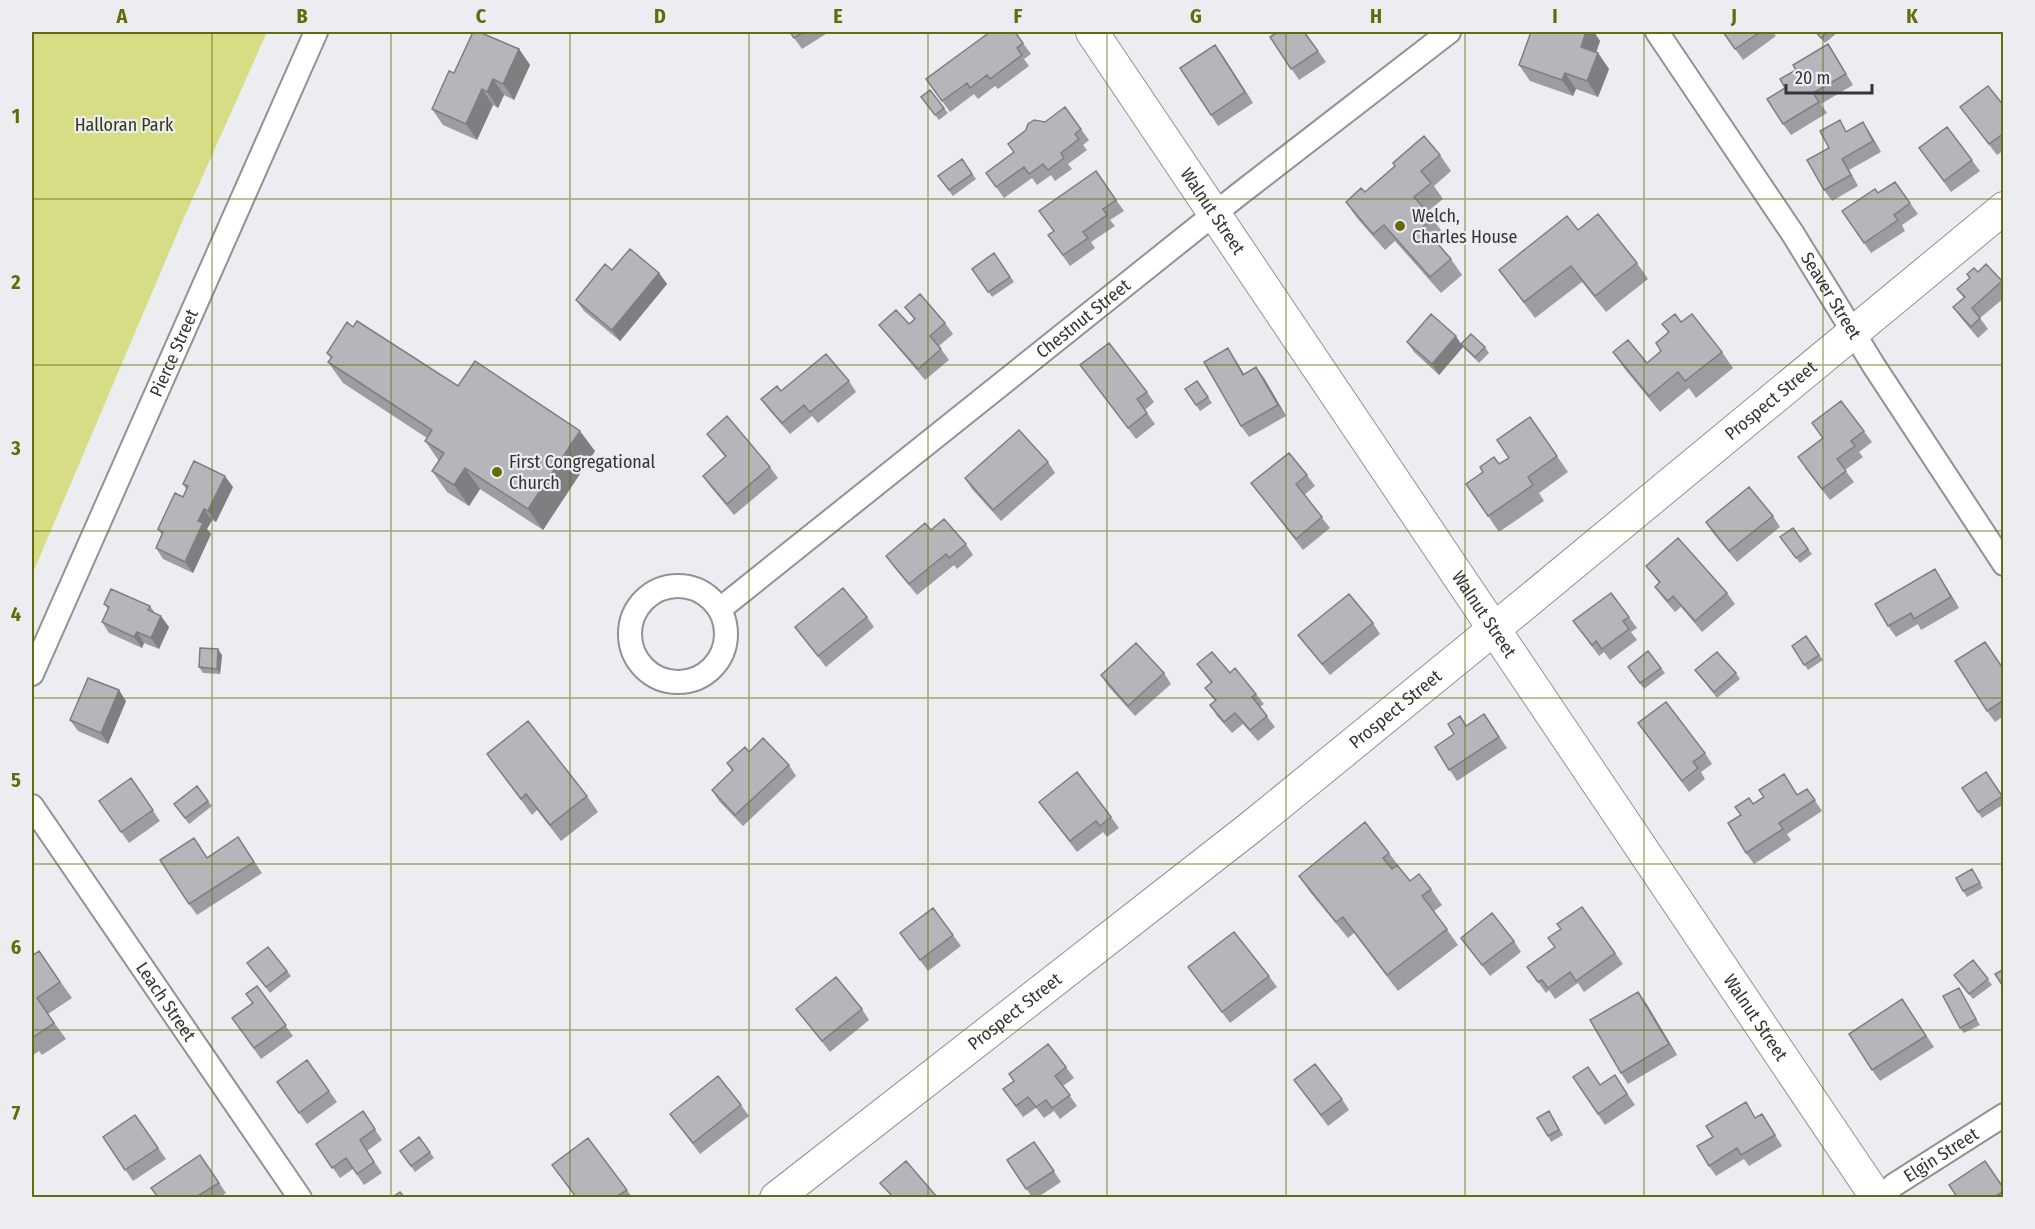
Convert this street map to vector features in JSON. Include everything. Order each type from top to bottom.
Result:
[{"type":"street","name":"Pierce Street","points":[[32,674],[316,32]]},
{"type":"street","name":"Walnut Street","points":[[1092,32],[1879,1197]]},
{"type":"street","name":"Chestnut Street","points":[[720,609],[1216,213],[1449,32]]},
{"type":"street","name":"Seaver Street","points":[[1657,32],[1793,234],[1853,332],[2004,564]]},
{"type":"street","name":"Prospect Street","points":[[776,1197],[1245,832],[1495,629],[2004,208]]},
{"type":"street","points":[[685,586],[705,594],[720,609],[725,620],[726,643],[717,664],[708,672],[687,682],[665,681],[654,676],[638,660],[633,650],[630,628],[638,608],[653,593],[663,588],[685,586]]},
{"type":"street","name":"Leach Street","points":[[32,806],[300,1197]]},
{"type":"street","name":"Elgin Street","points":[[1879,1197],[1894,1185],[2004,1115]]},
{"type":"green space","name":"Halloran Park","points":[[32,32],[267,32],[179,229],[32,575]]},
{"type":"building","points":[[473,32],[479,32],[519,49],[503,84],[493,79],[487,92],[482,89],[466,124],[432,109],[449,71],[454,73]]},
{"type":"building","points":[[790,32],[804,32],[794,38]]},
{"type":"building","points":[[990,32],[1015,32],[1023,43],[1017,48],[1022,55],[990,79],[987,75],[970,88],[967,83],[942,101],[926,79]]},
{"type":"building","points":[[1278,32],[1304,32],[1318,51],[1291,69],[1270,37]]},
{"type":"building","points":[[1531,32],[1586,32],[1581,47],[1598,53],[1587,81],[1565,73],[1562,80],[1519,65]]},
{"type":"building","points":[[1723,32],[1760,32],[1735,49]]},
{"type":"building","points":[[1816,32],[1828,32],[1821,38]]},
{"type":"building","points":[[1828,44],[1846,74],[1813,93],[1819,102],[1783,124],[1767,99],[1785,88],[1780,79],[1796,70],[1793,65]]},
{"type":"building","points":[[1215,45],[1245,92],[1211,115],[1180,68]]},
{"type":"building","points":[[1988,86],[2004,106],[2004,133],[1989,144],[1960,107]]},
{"type":"building","points":[[930,90],[944,108],[935,115],[921,97]]},
{"type":"building","points":[[1065,107],[1081,129],[1075,134],[1079,139],[1061,153],[1064,158],[1048,170],[1043,164],[1029,174],[1024,167],[996,187],[986,173],[1014,152],[1008,144],[1026,130],[1028,124],[1034,120],[1045,122]]},
{"type":"building","points":[[1840,120],[1846,132],[1863,122],[1873,141],[1842,159],[1851,175],[1824,190],[1807,160],[1829,148],[1820,131]]},
{"type":"building","points":[[1947,127],[1972,160],[1944,181],[1919,148]]},
{"type":"building","name":"Welch, Charles House","points":[[1424,136],[1440,155],[1421,171],[1431,183],[1414,197],[1433,218],[1423,227],[1451,259],[1430,277],[1384,225],[1373,234],[1346,202],[1361,188],[1365,192]]},
{"type":"building","points":[[962,159],[972,174],[949,190],[938,176]]},
{"type":"building","points":[[1096,171],[1116,200],[1103,209],[1107,215],[1083,232],[1088,238],[1063,255],[1048,235],[1054,231],[1039,211]]},
{"type":"building","points":[[1895,182],[1910,203],[1894,215],[1898,220],[1864,243],[1842,211],[1875,189],[1878,193]]},
{"type":"building","points":[[1598,214],[1637,263],[1595,296],[1571,266],[1524,302],[1499,270],[1567,216],[1578,230]]},
{"type":"building","points":[[630,249],[659,273],[612,330],[576,300],[605,264],[612,270]]},
{"type":"building","points":[[994,253],[1010,277],[988,292],[972,269]]},
{"type":"building","points":[[1986,264],[2002,281],[1972,308],[1980,318],[1971,327],[1953,307],[1965,297],[1957,289],[1970,278],[1967,274],[1974,268],[1978,272]]},
{"type":"building","points":[[920,294],[945,323],[930,336],[941,349],[918,369],[879,325],[896,310],[909,324],[915,319],[905,307]]},
{"type":"building","points":[[1431,314],[1456,336],[1432,364],[1407,342]]},
{"type":"building","points":[[1675,314],[1681,322],[1692,314],[1722,352],[1685,381],[1678,372],[1649,396],[1613,352],[1628,340],[1647,363],[1661,351],[1656,343],[1669,332],[1662,324]]},
{"type":"building","points":[[357,321],[458,386],[475,361],[580,431],[528,509],[465,468],[454,485],[432,471],[444,453],[425,441],[432,430],[328,362],[332,357],[327,353],[347,322],[353,327]]},
{"type":"building","points":[[1471,334],[1485,347],[1475,357],[1461,344]]},
{"type":"building","points":[[1109,343],[1147,392],[1137,399],[1147,413],[1128,428],[1080,365]]},
{"type":"building","points":[[1228,348],[1243,375],[1256,367],[1278,405],[1241,426],[1204,362]]},
{"type":"building","points":[[826,354],[849,381],[810,412],[804,405],[782,423],[761,399],[777,386],[781,391]]},
{"type":"building","points":[[1197,381],[1208,397],[1196,405],[1185,389]]},
{"type":"building","points":[[1841,401],[1864,431],[1851,441],[1855,446],[1837,459],[1846,471],[1822,489],[1798,457],[1823,438],[1812,423]]},
{"type":"building","points":[[727,416],[770,467],[727,504],[703,476],[726,456],[707,434]]},
{"type":"building","points":[[1530,417],[1557,456],[1528,477],[1533,485],[1488,516],[1466,484],[1483,472],[1480,467],[1494,457],[1499,464],[1509,458],[1497,440]]},
{"type":"building","points":[[1019,430],[1048,462],[993,510],[965,478]]},
{"type":"building","points":[[1289,453],[1307,475],[1296,484],[1322,517],[1296,539],[1251,483]]},
{"type":"building","points":[[194,461],[225,476],[208,511],[204,509],[198,521],[203,523],[185,562],[156,548],[163,532],[158,529],[175,493],[183,497],[188,486],[183,484]]},
{"type":"building","points":[[1749,487],[1773,516],[1729,551],[1706,522]]},
{"type":"building","points":[[944,519],[966,544],[949,558],[946,554],[909,584],[886,556],[925,523],[931,530]]},
{"type":"building","points":[[1793,528],[1808,549],[1796,558],[1780,537]]},
{"type":"building","points":[[1678,538],[1727,593],[1695,621],[1673,596],[1668,601],[1655,587],[1660,582],[1646,566]]},
{"type":"building","points":[[1935,569],[1951,597],[1914,619],[1911,613],[1888,626],[1875,604]]},
{"type":"building","points":[[843,588],[867,617],[818,656],[795,627]]},
{"type":"building","points":[[111,589],[150,606],[148,610],[161,616],[151,638],[137,632],[134,637],[102,622],[109,607],[104,604]]},
{"type":"building","points":[[1611,593],[1629,617],[1623,621],[1629,629],[1602,649],[1596,641],[1592,645],[1573,621]]},
{"type":"building","points":[[1349,594],[1373,623],[1322,664],[1298,635]]},
{"type":"building","points":[[1806,636],[1819,655],[1804,665],[1792,646]]},
{"type":"building","points":[[1985,642],[2004,670],[2004,700],[1987,711],[1955,661]]},
{"type":"building","points":[[1136,643],[1164,673],[1128,706],[1101,675]]},
{"type":"building","points":[[200,648],[218,649],[217,669],[199,667]]},
{"type":"building","points":[[1648,651],[1661,668],[1640,683],[1628,667]]},
{"type":"building","points":[[1212,652],[1230,673],[1235,668],[1256,694],[1252,697],[1267,716],[1250,730],[1235,713],[1224,722],[1210,705],[1216,700],[1205,688],[1212,682],[1197,664]]},
{"type":"building","points":[[1717,652],[1736,673],[1714,692],[1695,670]]},
{"type":"building","points":[[88,678],[119,690],[101,733],[70,720]]},
{"type":"building","points":[[1666,702],[1705,753],[1693,762],[1698,768],[1682,781],[1638,723]]},
{"type":"building","points":[[1484,714],[1499,737],[1449,770],[1435,747],[1454,734],[1448,724],[1460,716],[1466,726]]},
{"type":"building","points":[[528,721],[587,796],[550,825],[526,794],[521,799],[487,754]]},
{"type":"building","points":[[763,738],[789,765],[735,815],[712,790],[733,770],[727,763],[745,747],[749,752]]},
{"type":"building","points":[[1077,772],[1111,817],[1100,826],[1096,821],[1070,841],[1039,802]]},
{"type":"building","points":[[1986,772],[2002,796],[1978,812],[1962,788]]},
{"type":"building","points":[[1784,774],[1797,795],[1807,789],[1815,800],[1779,823],[1783,829],[1746,853],[1728,823],[1741,815],[1735,807],[1749,798],[1753,804],[1764,797],[1759,790]]},
{"type":"building","points":[[131,778],[153,810],[121,832],[99,801]]},
{"type":"building","points":[[197,786],[208,801],[185,818],[174,804]]},
{"type":"building","points":[[1365,822],[1389,853],[1383,858],[1392,869],[1397,865],[1410,881],[1419,874],[1431,889],[1422,896],[1447,929],[1387,975],[1343,917],[1336,922],[1299,876]]},
{"type":"building","points":[[238,837],[254,862],[189,904],[160,860],[194,838],[207,858]]},
{"type":"building","points":[[1972,869],[1980,883],[1963,891],[1956,878]]},
{"type":"building","points":[[1582,907],[1615,953],[1576,981],[1570,972],[1548,988],[1542,980],[1538,982],[1527,967],[1555,947],[1548,938],[1561,929],[1557,924]]},
{"type":"building","points":[[933,908],[953,935],[920,960],[900,933]]},
{"type":"building","points":[[1492,913],[1514,941],[1482,965],[1461,938]]},
{"type":"building","points":[[1234,932],[1269,976],[1222,1012],[1188,967]]},
{"type":"building","points":[[268,947],[287,971],[266,987],[247,963]]},
{"type":"building","points":[[39,951],[60,982],[37,998],[54,1023],[32,1038],[32,956]]},
{"type":"building","points":[[1973,960],[1988,979],[1969,994],[1954,975]]},
{"type":"building","points":[[2004,969],[2004,988],[1995,974]]},
{"type":"building","points":[[836,977],[862,1009],[822,1041],[796,1009]]},
{"type":"building","points":[[257,986],[286,1025],[254,1048],[232,1018],[253,1003],[246,994]]},
{"type":"building","points":[[1959,988],[1976,1019],[1960,1028],[1943,996]]},
{"type":"building","points":[[1638,992],[1669,1044],[1621,1073],[1590,1020]]},
{"type":"building","points":[[1902,999],[1926,1036],[1872,1070],[1849,1034]]},
{"type":"building","points":[[1048,1044],[1066,1067],[1055,1076],[1070,1095],[1052,1108],[1046,1100],[1036,1107],[1028,1097],[1016,1106],[1003,1089],[1014,1081],[1009,1074]]},
{"type":"building","points":[[307,1060],[329,1091],[299,1113],[277,1082]]},
{"type":"building","points":[[1315,1064],[1342,1099],[1321,1115],[1294,1080]]},
{"type":"building","points":[[1588,1067],[1600,1085],[1615,1075],[1627,1094],[1598,1114],[1573,1077]]},
{"type":"building","points":[[718,1076],[741,1105],[693,1143],[670,1114]]},
{"type":"building","points":[[1746,1102],[1755,1118],[1762,1114],[1775,1135],[1741,1155],[1737,1148],[1709,1166],[1697,1146],[1713,1137],[1706,1126]]},
{"type":"building","points":[[363,1111],[375,1129],[360,1140],[374,1162],[357,1174],[346,1158],[332,1168],[316,1144]]},
{"type":"building","points":[[1549,1111],[1559,1130],[1548,1136],[1537,1118]]},
{"type":"building","points":[[135,1115],[158,1148],[125,1170],[103,1137]]},
{"type":"building","points":[[419,1137],[430,1152],[411,1166],[400,1151]]},
{"type":"building","points":[[588,1138],[627,1190],[616,1197],[576,1197],[552,1165]]},
{"type":"building","points":[[1034,1142],[1054,1171],[1026,1189],[1007,1160]]},
{"type":"building","points":[[200,1155],[219,1183],[196,1197],[158,1197],[151,1188]]},
{"type":"building","points":[[906,1161],[937,1197],[893,1197],[880,1183]]},
{"type":"building","points":[[1985,1161],[2004,1191],[1994,1197],[1957,1197],[1949,1185]]},
{"type":"building","points":[[400,1192],[404,1197],[393,1197]]},
{"type":"place","name":"Welch, Charles House","points":[[1400,226]]},
{"type":"place","name":"First Congregational Church","points":[[497,472]]}]
